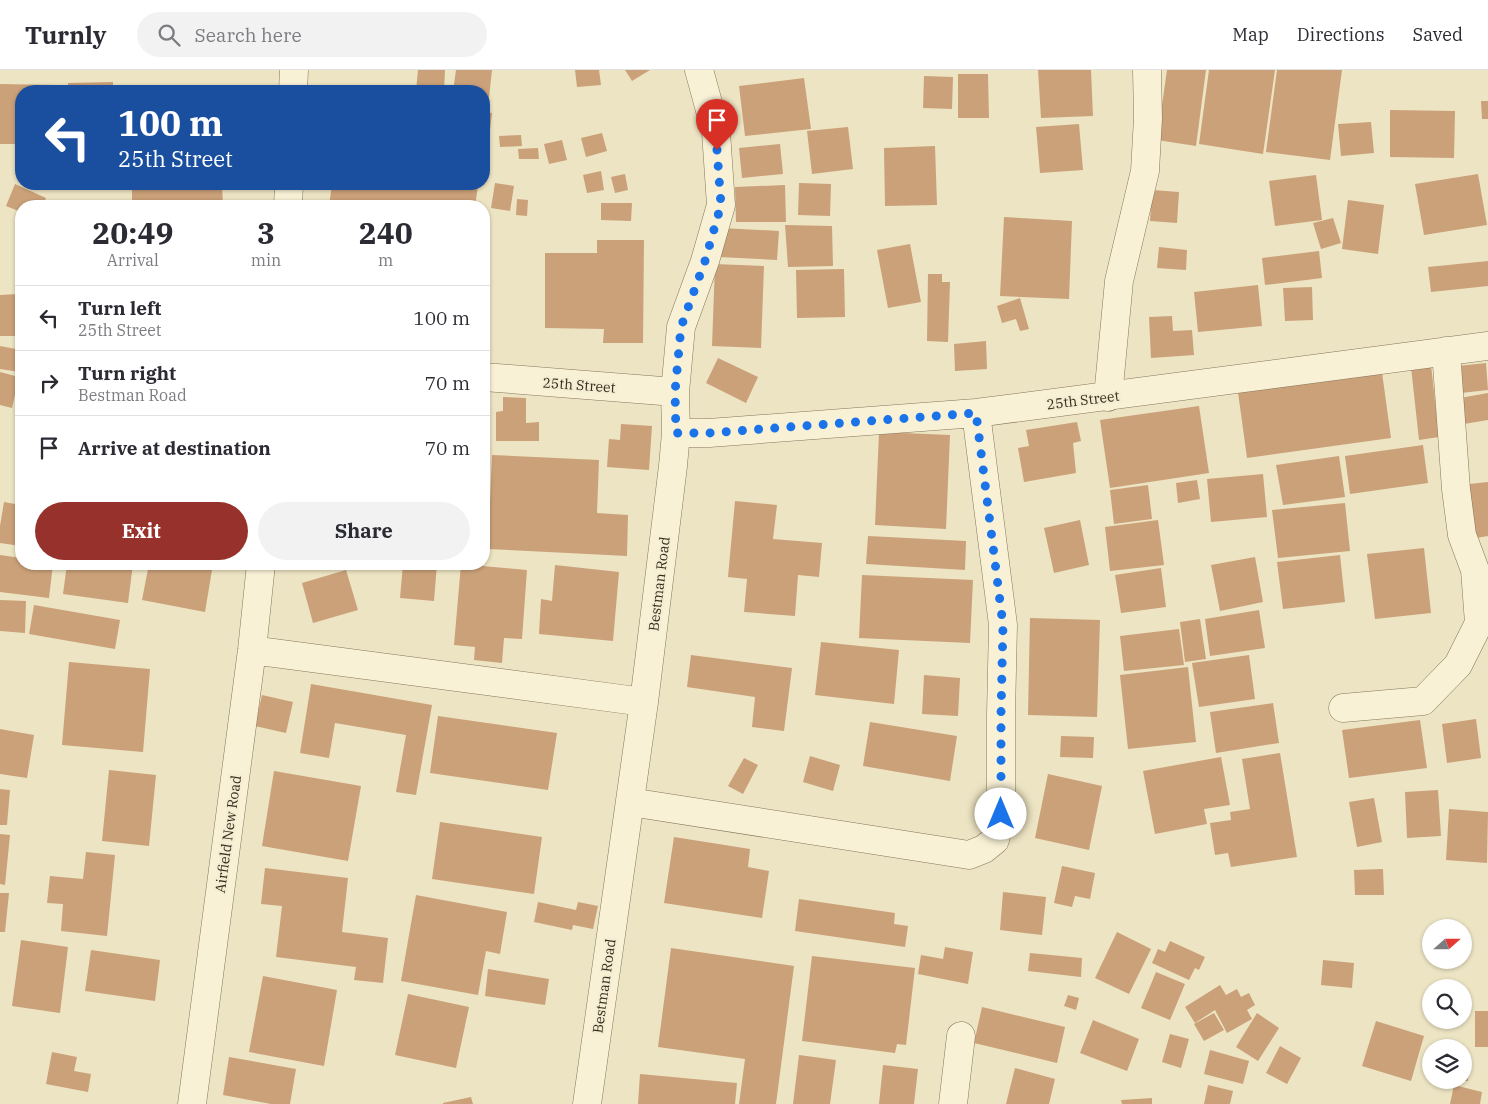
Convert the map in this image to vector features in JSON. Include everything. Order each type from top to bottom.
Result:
[{"type":"street","points":[[293,85],[294,70]]},
{"type":"street","name":"Bestman Road","points":[[587,1104],[644,702],[676,433],[675,392],[681,327],[705,261],[721,205],[716,132],[699,70]]},
{"type":"street","points":[[1108,397],[1119,281],[1145,171],[1148,118],[1147,70]]},
{"type":"street","name":"25th Street","points":[[676,433],[709,433],[976,413],[1488,346]]},
{"type":"street","points":[[1343,708],[1423,701],[1458,665],[1478,623],[1476,570],[1462,535],[1456,489],[1446,351]]},
{"type":"street","name":"25th Street","points":[[490,377],[675,392]]},
{"type":"street","points":[[630,802],[969,855],[984,849],[995,840],[1001,814],[1003,625],[976,413]]},
{"type":"street","name":"Airfield New Road","points":[[192,1104],[252,650],[260,570]]},
{"type":"street","points":[[252,650],[644,702]]},
{"type":"street","points":[[953,1104],[961,1036]]},
{"type":"building","points":[[418,70],[445,70],[444,85],[417,85]]},
{"type":"building","points":[[456,70],[492,70],[490,88],[490,85],[454,85]]},
{"type":"building","points":[[575,70],[599,70],[601,85],[577,87]]},
{"type":"building","points":[[625,70],[650,70],[632,81]]},
{"type":"building","points":[[1038,70],[1091,70],[1093,116],[1041,118]]},
{"type":"building","points":[[1167,70],[1206,70],[1196,146],[1157,140]]},
{"type":"building","points":[[1209,70],[1275,70],[1263,154],[1199,144]]},
{"type":"building","points":[[1277,70],[1342,70],[1330,160],[1266,152]]},
{"type":"building","points":[[958,74],[988,74],[989,118],[958,118]]},
{"type":"building","points":[[924,76],[953,77],[952,109],[923,108]]},
{"type":"building","points":[[804,78],[811,129],[745,136],[739,86]]},
{"type":"building","points":[[113,82],[113,85],[68,85],[68,83]]},
{"type":"building","points":[[0,84],[57,85],[15,85],[15,144],[0,144]]},
{"type":"building","points":[[1481,101],[1488,101],[1488,119],[1482,119]]},
{"type":"building","points":[[1390,110],[1455,111],[1454,158],[1390,157]]},
{"type":"building","points":[[490,113],[492,113],[490,130]]},
{"type":"building","points":[[1371,122],[1374,153],[1341,156],[1338,124]]},
{"type":"building","points":[[1079,124],[1083,170],[1040,173],[1036,127]]},
{"type":"building","points":[[848,127],[853,169],[812,174],[807,131]]},
{"type":"building","points":[[602,133],[607,151],[586,157],[581,138]]},
{"type":"building","points":[[521,135],[522,146],[500,147],[499,136]]},
{"type":"building","points":[[562,140],[567,160],[549,164],[544,144]]},
{"type":"building","points":[[780,144],[783,174],[742,178],[739,148]]},
{"type":"building","points":[[935,146],[937,205],[885,206],[884,148]]},
{"type":"building","points":[[538,148],[539,159],[519,159],[518,149]]},
{"type":"building","points":[[601,171],[604,190],[587,193],[583,175]]},
{"type":"building","points":[[625,174],[628,190],[615,193],[611,177]]},
{"type":"building","points":[[1478,174],[1487,225],[1424,235],[1415,184]]},
{"type":"building","points":[[1316,175],[1322,220],[1275,226],[1269,181]]},
{"type":"building","points":[[495,183],[514,186],[510,211],[491,208]]},
{"type":"building","points":[[799,183],[831,184],[830,216],[798,215]]},
{"type":"building","points":[[15,184],[15,190],[28,190],[46,198],[45,200],[15,200],[15,210],[6,206]]},
{"type":"building","points":[[785,185],[786,222],[736,222],[735,187]]},
{"type":"building","points":[[132,190],[222,190],[223,200],[132,200]]},
{"type":"building","points":[[331,190],[477,190],[476,200],[330,200]]},
{"type":"building","points":[[1152,190],[1179,192],[1177,223],[1150,221]]},
{"type":"building","points":[[517,199],[528,200],[527,216],[516,215]]},
{"type":"building","points":[[1348,200],[1384,205],[1378,254],[1342,249]]},
{"type":"building","points":[[601,203],[632,203],[631,221],[601,220]]},
{"type":"building","points":[[1004,217],[1072,221],[1069,299],[1000,296]]},
{"type":"building","points":[[1333,218],[1341,243],[1321,249],[1313,223]]},
{"type":"building","points":[[785,225],[832,226],[833,266],[788,267]]},
{"type":"building","points":[[721,228],[779,231],[777,260],[719,257]]},
{"type":"building","points":[[597,240],[644,240],[643,343],[603,343],[604,329],[545,328],[545,253],[597,253]]},
{"type":"building","points":[[910,244],[921,302],[888,308],[877,250]]},
{"type":"building","points":[[1159,247],[1187,250],[1186,270],[1157,268]]},
{"type":"building","points":[[1319,251],[1322,278],[1265,285],[1262,258]]},
{"type":"building","points":[[1488,261],[1488,286],[1431,292],[1428,267]]},
{"type":"building","points":[[715,264],[764,266],[761,348],[712,346]]},
{"type":"building","points":[[844,269],[845,317],[797,318],[796,270]]},
{"type":"building","points":[[928,274],[942,274],[942,282],[950,282],[948,342],[927,341]]},
{"type":"building","points":[[1258,285],[1262,326],[1198,332],[1194,292]]},
{"type":"building","points":[[1312,287],[1313,320],[1285,321],[1283,288]]},
{"type":"building","points":[[15,294],[15,336],[0,336],[0,295]]},
{"type":"building","points":[[1020,298],[1029,329],[1020,331],[1016,319],[1002,323],[997,306]]},
{"type":"building","points":[[1172,316],[1173,331],[1192,330],[1194,355],[1151,358],[1149,317]]},
{"type":"building","points":[[986,341],[987,369],[955,371],[954,344]]},
{"type":"building","points":[[0,346],[15,349],[15,371],[0,369]]},
{"type":"building","points":[[718,358],[758,377],[746,403],[706,383]]},
{"type":"building","points":[[1486,363],[1488,390],[1461,393],[1458,366]]},
{"type":"building","points":[[1381,365],[1391,438],[1247,458],[1237,385]]},
{"type":"building","points":[[1431,365],[1439,437],[1419,440],[1411,367]]},
{"type":"building","points":[[0,372],[15,376],[15,395],[12,408],[0,405]]},
{"type":"building","points":[[1488,393],[1488,420],[1464,424],[1460,398]]},
{"type":"building","points":[[503,397],[526,398],[526,423],[539,422],[539,441],[496,441],[496,412],[503,411]]},
{"type":"building","points":[[1199,406],[1209,473],[1110,488],[1100,420]]},
{"type":"building","points":[[1077,422],[1081,441],[1073,443],[1076,473],[1024,482],[1018,448],[1029,446],[1026,430]]},
{"type":"building","points":[[621,424],[652,426],[649,470],[607,467],[609,439],[620,440]]},
{"type":"building","points":[[879,432],[950,435],[946,529],[875,525]]},
{"type":"building","points":[[1423,445],[1428,483],[1350,494],[1345,456]]},
{"type":"building","points":[[492,455],[599,460],[597,513],[628,515],[627,556],[490,549]]},
{"type":"building","points":[[1339,456],[1345,497],[1283,505],[1276,465]]},
{"type":"building","points":[[1263,474],[1267,517],[1211,522],[1207,479]]},
{"type":"building","points":[[1197,480],[1200,499],[1178,503],[1176,483]]},
{"type":"building","points":[[1488,482],[1488,536],[1476,538],[1469,484]]},
{"type":"building","points":[[1148,485],[1152,519],[1114,524],[1110,490]]},
{"type":"building","points":[[735,501],[777,505],[773,539],[822,543],[819,577],[798,575],[795,616],[744,612],[747,579],[728,577]]},
{"type":"building","points":[[4,502],[15,504],[15,545],[0,543],[0,526]]},
{"type":"building","points":[[1345,503],[1350,551],[1278,558],[1272,510]]},
{"type":"building","points":[[1080,520],[1089,565],[1054,573],[1044,528]]},
{"type":"building","points":[[1158,520],[1164,565],[1110,571],[1105,527]]},
{"type":"building","points":[[868,536],[966,541],[965,570],[866,564]]},
{"type":"building","points":[[1424,548],[1431,613],[1375,619],[1367,554]]},
{"type":"building","points":[[0,555],[15,557],[15,570],[52,570],[49,598],[0,592]]},
{"type":"building","points":[[1340,555],[1345,602],[1283,609],[1277,562]]},
{"type":"building","points":[[1255,557],[1263,602],[1220,611],[1211,565]]},
{"type":"building","points":[[555,565],[619,572],[613,641],[539,634],[541,599],[552,601]]},
{"type":"building","points":[[490,567],[527,570],[522,639],[504,638],[502,663],[474,660],[475,647],[454,645],[460,570],[490,570]]},
{"type":"building","points":[[1161,568],[1166,607],[1121,613],[1115,575]]},
{"type":"building","points":[[66,570],[132,570],[128,603],[63,594]]},
{"type":"building","points":[[148,570],[212,570],[205,612],[142,600]]},
{"type":"building","points":[[346,570],[358,610],[313,623],[302,583]]},
{"type":"building","points":[[402,570],[437,570],[434,601],[400,598]]},
{"type":"building","points":[[862,575],[973,580],[970,643],[859,638]]},
{"type":"building","points":[[0,600],[26,601],[25,633],[0,631]]},
{"type":"building","points":[[34,605],[120,620],[115,649],[29,634]]},
{"type":"building","points":[[1259,610],[1265,648],[1210,656],[1205,619]]},
{"type":"building","points":[[1030,618],[1100,620],[1097,717],[1028,715]]},
{"type":"building","points":[[1200,619],[1206,659],[1185,662],[1180,622]]},
{"type":"building","points":[[1179,629],[1184,665],[1124,671],[1120,636]]},
{"type":"building","points":[[821,642],[899,650],[894,704],[815,695]]},
{"type":"building","points":[[691,655],[792,668],[784,731],[752,727],[755,697],[687,687]]},
{"type":"building","points":[[1249,655],[1255,699],[1199,707],[1192,663]]},
{"type":"building","points":[[69,662],[150,669],[143,752],[62,745]]},
{"type":"building","points":[[1188,667],[1196,742],[1128,749],[1120,675]]},
{"type":"building","points":[[924,675],[960,678],[958,716],[922,714]]},
{"type":"building","points":[[311,684],[432,705],[416,795],[396,792],[406,735],[335,723],[329,758],[300,753]]},
{"type":"building","points":[[262,695],[293,702],[286,733],[255,726]]},
{"type":"building","points":[[1273,703],[1279,743],[1216,753],[1210,712]]},
{"type":"building","points":[[438,716],[557,733],[548,790],[430,773]]},
{"type":"building","points":[[1476,719],[1481,758],[1447,763],[1442,724]]},
{"type":"building","points":[[1420,720],[1427,768],[1349,778],[1342,730]]},
{"type":"building","points":[[870,722],[957,736],[950,781],[863,766]]},
{"type":"building","points":[[0,729],[34,735],[27,778],[0,774]]},
{"type":"building","points":[[1061,736],[1094,737],[1093,758],[1060,757]]},
{"type":"building","points":[[1280,753],[1297,857],[1231,867],[1228,853],[1215,855],[1210,823],[1231,820],[1230,812],[1250,809],[1242,759]]},
{"type":"building","points":[[810,756],[840,765],[833,791],[803,782]]},
{"type":"building","points":[[1221,757],[1230,805],[1204,809],[1207,824],[1155,834],[1143,771]]},
{"type":"building","points":[[744,758],[758,765],[743,794],[728,786]]},
{"type":"building","points":[[109,770],[156,775],[149,846],[102,841]]},
{"type":"building","points":[[274,771],[361,786],[348,861],[262,846]]},
{"type":"building","points":[[1048,774],[1102,786],[1089,850],[1035,838]]},
{"type":"building","points":[[0,789],[10,790],[7,825],[0,825]]},
{"type":"building","points":[[1438,790],[1441,836],[1407,838],[1405,792]]},
{"type":"building","points":[[1374,798],[1382,842],[1357,847],[1349,802]]},
{"type":"building","points":[[1449,809],[1488,812],[1487,863],[1446,860]]},
{"type":"building","points":[[440,822],[542,837],[534,894],[432,879]]},
{"type":"building","points":[[0,834],[10,835],[5,885],[0,884]]},
{"type":"building","points":[[674,837],[750,849],[748,867],[769,871],[762,918],[664,903]]},
{"type":"building","points":[[86,852],[115,855],[107,936],[61,931],[63,904],[47,903],[50,876],[83,879]]},
{"type":"building","points":[[1062,866],[1095,873],[1090,899],[1075,896],[1072,907],[1054,903]]},
{"type":"building","points":[[265,868],[348,878],[342,932],[388,938],[383,983],[354,980],[356,967],[276,957],[282,906],[261,904]]},
{"type":"building","points":[[1383,869],[1384,895],[1355,895],[1354,870]]},
{"type":"building","points":[[1003,892],[1046,897],[1042,935],[1000,930]]},
{"type":"building","points":[[0,893],[9,893],[5,932],[0,932]]},
{"type":"building","points":[[416,895],[507,912],[500,954],[486,951],[478,995],[401,981]]},
{"type":"building","points":[[799,899],[895,913],[894,924],[908,926],[905,947],[795,931]]},
{"type":"building","points":[[538,902],[576,910],[578,902],[598,906],[593,929],[573,925],[572,930],[534,922]]},
{"type":"building","points":[[1117,932],[1151,949],[1129,994],[1095,978]]},
{"type":"building","points":[[21,940],[68,947],[60,1013],[12,1006]]},
{"type":"building","points":[[1170,941],[1205,957],[1199,970],[1195,968],[1189,980],[1152,963],[1158,949],[1165,952]]},
{"type":"building","points":[[945,947],[973,952],[968,984],[918,974],[921,955],[943,959]]},
{"type":"building","points":[[671,948],[794,966],[776,1104],[739,1104],[745,1059],[658,1047]]},
{"type":"building","points":[[91,950],[160,960],[155,1001],[85,991]]},
{"type":"building","points":[[1030,953],[1082,958],[1081,977],[1028,971]]},
{"type":"building","points":[[812,956],[915,968],[906,1045],[897,1044],[895,1053],[802,1041]]},
{"type":"building","points":[[1323,960],[1354,963],[1352,988],[1321,985]]},
{"type":"building","points":[[488,969],[549,979],[545,1005],[485,996]]},
{"type":"building","points":[[1156,972],[1185,984],[1170,1020],[1141,1008]]},
{"type":"building","points":[[263,976],[337,990],[324,1066],[249,1052]]},
{"type":"building","points":[[1220,985],[1226,995],[1237,989],[1241,997],[1249,993],[1255,1005],[1247,1010],[1252,1019],[1227,1033],[1215,1010],[1195,1023],[1185,1007]]},
{"type":"building","points":[[408,994],[469,1007],[456,1068],[395,1055]]},
{"type":"building","points":[[1068,995],[1079,998],[1076,1010],[1064,1006]]},
{"type":"building","points":[[982,1007],[1065,1027],[1057,1063],[974,1043]]},
{"type":"building","points":[[1475,1011],[1488,1011],[1488,1047],[1475,1047]]},
{"type":"building","points":[[1214,1013],[1224,1030],[1204,1041],[1194,1024]]},
{"type":"building","points":[[1257,1013],[1279,1028],[1258,1061],[1236,1047]]},
{"type":"building","points":[[1093,1020],[1139,1039],[1127,1071],[1080,1053]]},
{"type":"building","points":[[1376,1021],[1424,1036],[1411,1081],[1362,1066]]},
{"type":"building","points":[[1170,1034],[1189,1039],[1181,1068],[1162,1062]]},
{"type":"building","points":[[1280,1046],[1301,1058],[1287,1084],[1266,1073]]},
{"type":"building","points":[[1210,1050],[1249,1061],[1243,1084],[1204,1074]]},
{"type":"building","points":[[52,1052],[77,1057],[74,1071],[91,1074],[88,1092],[46,1084]]},
{"type":"building","points":[[799,1055],[836,1060],[830,1104],[793,1104]]},
{"type":"building","points":[[229,1057],[296,1069],[290,1104],[271,1104],[223,1095]]},
{"type":"building","points":[[883,1065],[918,1069],[914,1104],[879,1104]]},
{"type":"building","points":[[1015,1068],[1055,1079],[1049,1104],[1006,1104]]},
{"type":"building","points":[[640,1074],[737,1083],[735,1104],[638,1104]]},
{"type":"building","points":[[1208,1085],[1233,1091],[1230,1104],[1204,1104]]},
{"type":"building","points":[[1453,1089],[1470,1089],[1482,1092],[1480,1104],[1450,1104]]},
{"type":"building","points":[[471,1097],[473,1104],[443,1104],[443,1103]]},
{"type":"building","points":[[1152,1098],[1152,1104],[1122,1104],[1121,1100]]},
{"type":"route","points":[[717,150],[721,205],[705,261],[681,327],[675,392],[676,433],[709,433],[976,413],[1003,625],[1001,814]]}]
